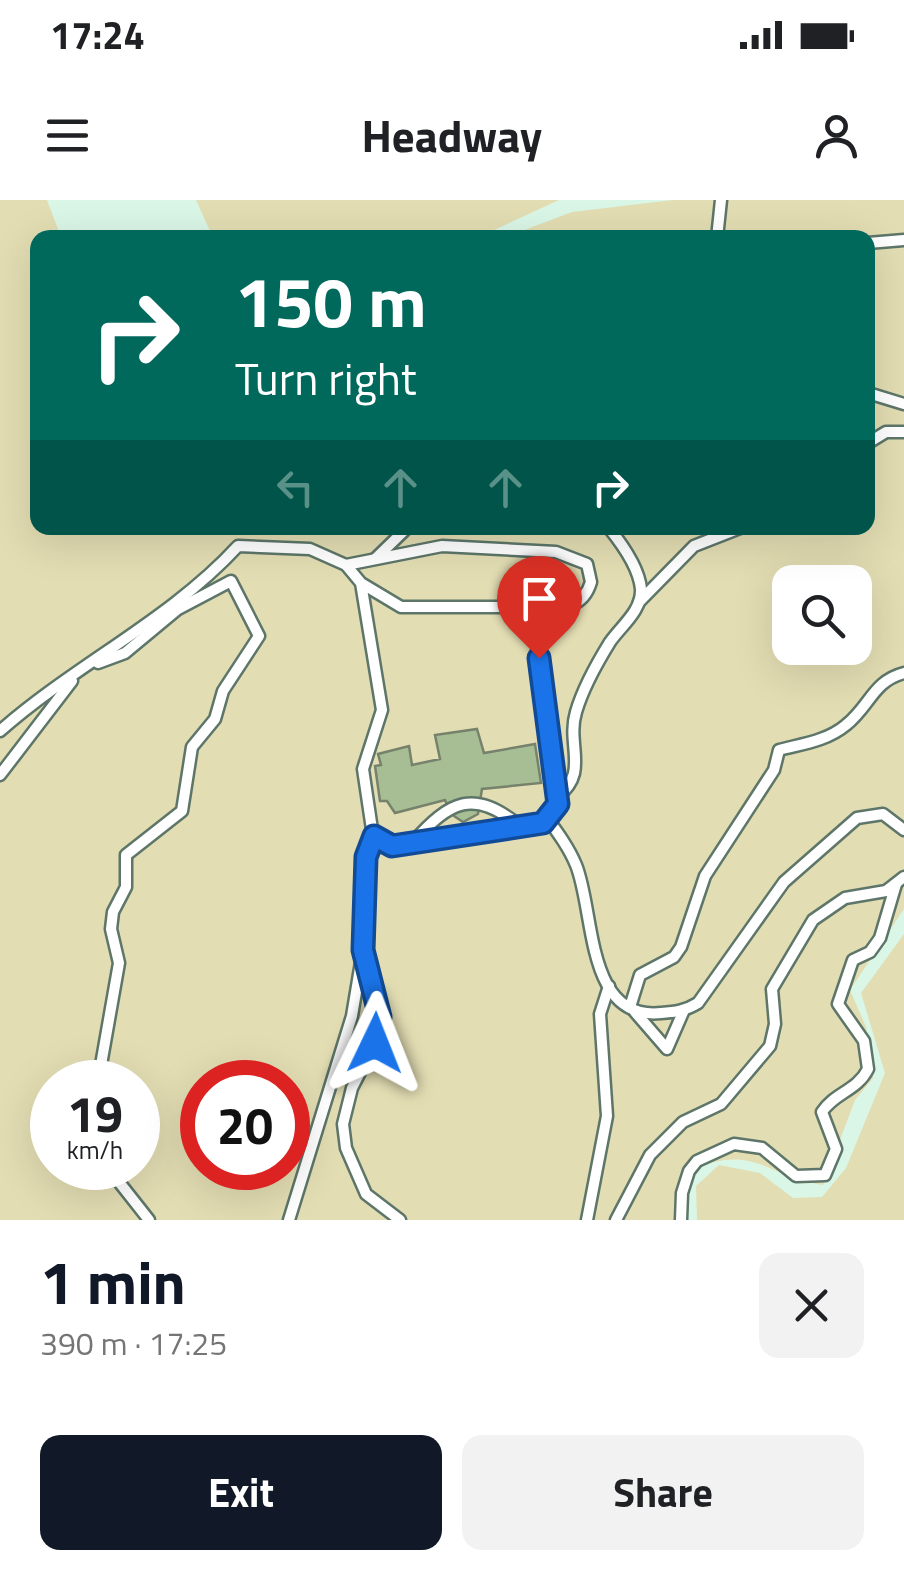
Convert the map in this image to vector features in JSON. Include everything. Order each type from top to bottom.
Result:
[{"type":"street","points":[[717,230],[721,200]]},
{"type":"street","points":[[875,242],[904,240]]},
{"type":"street","points":[[875,395],[904,404]]},
{"type":"street","points":[[875,439],[886,432],[904,432]]},
{"type":"street","points":[[375,559],[401,535]]},
{"type":"street","points":[[613,535],[634,570],[641,589],[639,602]]},
{"type":"street","points":[[556,798],[568,789],[576,770],[576,710],[611,641],[639,602],[694,546],[722,535]]},
{"type":"street","points":[[0,731],[72,674],[206,581],[238,546],[310,550],[346,565],[361,582],[400,608],[567,608],[582,600],[591,582],[587,564],[556,552],[442,546],[346,565]]},
{"type":"street","points":[[0,775],[53,700],[84,670],[125,652],[178,609],[221,583],[231,581],[238,587],[259,636],[223,690],[215,719],[192,747],[182,811],[126,855],[126,887],[113,912],[119,963],[102,1060]]},
{"type":"street","points":[[288,1220],[352,1016],[363,950],[366,857],[374,836],[364,769],[382,710],[361,582]]},
{"type":"street","points":[[374,836],[392,846],[520,826],[546,818],[558,804],[532,608]]},
{"type":"street","points":[[632,1009],[640,975],[674,956],[681,947],[705,876],[774,770],[779,750],[840,730],[879,683],[904,673]]},
{"type":"street","points":[[412,843],[443,809],[492,804],[520,826]]},
{"type":"street","points":[[632,1009],[651,1015],[684,1010],[711,990],[784,882],[846,826],[868,813],[883,814],[904,830]]},
{"type":"street","points":[[546,818],[577,868],[596,962],[610,986],[667,1049],[684,1010]]},
{"type":"street","points":[[616,1220],[650,1156],[683,1122],[721,1104],[770,1046],[775,1024],[772,989],[813,920],[845,898],[874,894],[900,880]]},
{"type":"street","points":[[682,1220],[682,1193],[689,1171],[697,1161],[734,1144],[762,1148],[796,1176],[825,1175],[836,1149],[822,1112],[826,1105],[856,1088],[868,1070],[864,1040],[838,1004],[839,994],[853,960],[870,952],[880,938],[900,880]]},
{"type":"street","points":[[363,950],[380,1017],[375,1043],[345,1106],[346,1148],[366,1194],[400,1220]]},
{"type":"street","points":[[588,1220],[607,1116],[600,1014],[610,986]]},
{"type":"street","points":[[125,1190],[149,1220]]},
{"type":"shaded area","points":[[0,200],[47,200],[58,230],[30,230],[30,535],[875,535],[875,230],[524,230],[572,212],[673,200],[904,200],[904,909],[850,990],[866,1027],[873,1078],[855,1100],[823,1185],[745,1160],[711,1163],[689,1171],[678,1220],[0,1220]]},
{"type":"shaded area","points":[[196,200],[559,200],[494,230],[209,230]]},
{"type":"shaded area","points":[[904,934],[904,1220],[697,1220],[696,1186],[719,1165],[760,1173],[793,1198],[822,1197],[846,1168],[885,1073],[861,993]]},
{"type":"building","points":[[477,729],[484,753],[535,744],[541,783],[482,789],[478,814],[463,822],[451,814],[445,800],[395,813],[387,801],[380,801],[375,766],[381,765],[378,754],[409,746],[412,765],[440,759],[435,735]]},
{"type":"route","points":[[375,1043],[380,1017],[363,950],[368,914],[366,857],[374,836],[392,846],[543,823],[558,804],[539,658]]}]
